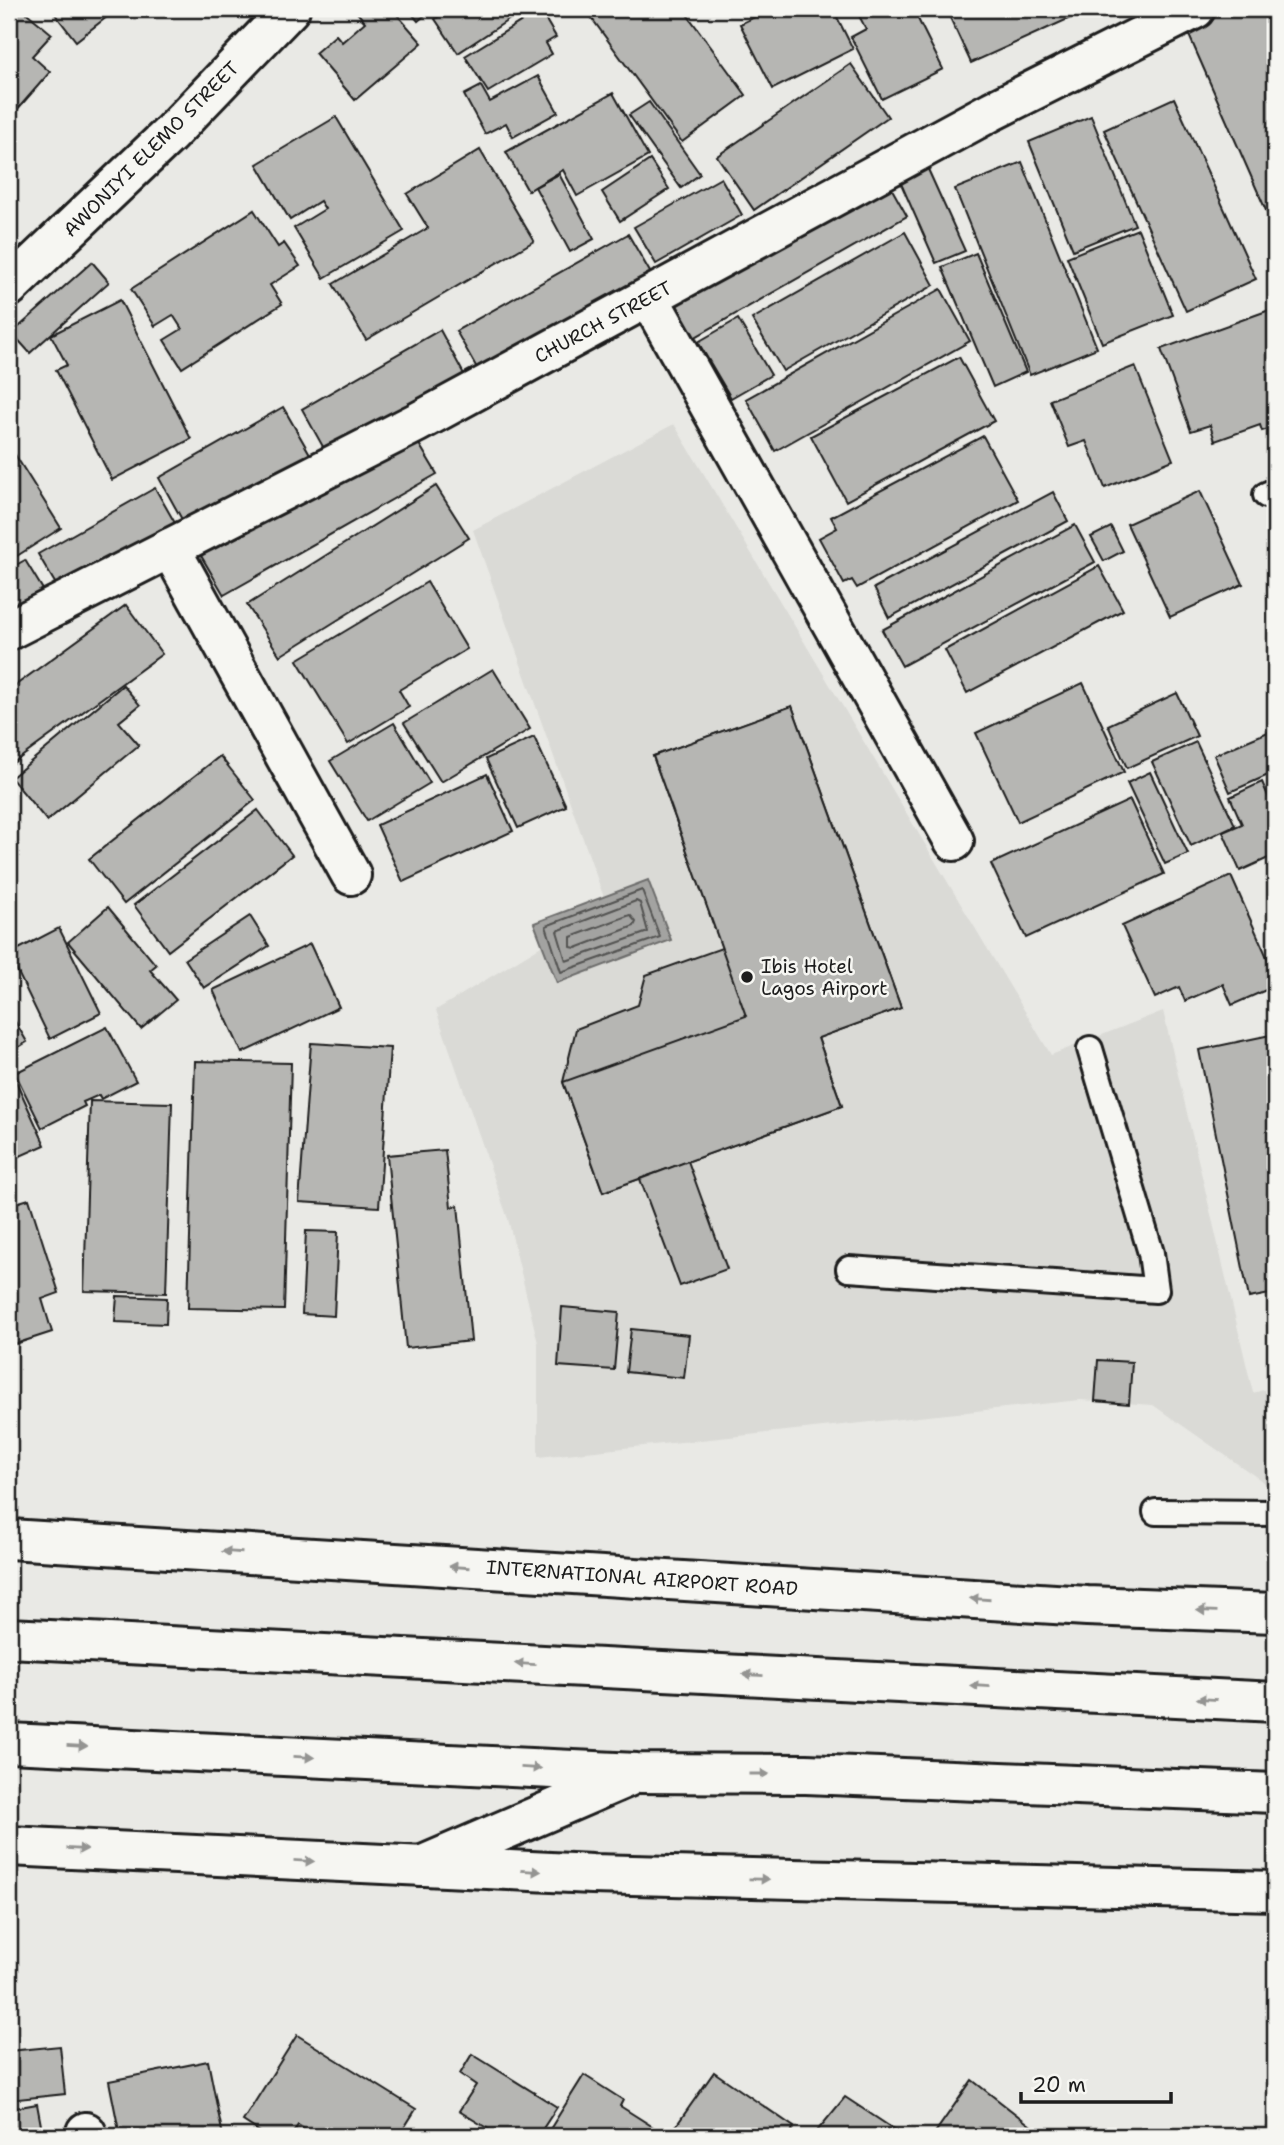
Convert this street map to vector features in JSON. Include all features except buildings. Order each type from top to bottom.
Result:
[{"type":"main road","name":"AWONIYI ELEMO STREET","points":[[9,287],[169,135],[290,9]]},
{"type":"main road","name":"CHURCH STREET","points":[[9,630],[416,423],[992,111],[1195,9]]},
{"type":"main road","points":[[649,298],[954,841]]},
{"type":"main road","points":[[170,548],[351,875]]},
{"type":"main road","name":"INTERNATIONAL AIRPORT ROAD","points":[[9,1539],[1087,1606],[1275,1613]]},
{"type":"main road","points":[[9,1638],[1275,1702]]},
{"type":"main road","points":[[9,1743],[637,1773],[806,1774],[1275,1793]]},
{"type":"main road","points":[[421,1866],[637,1773]]},
{"type":"main road","points":[[9,1846],[592,1874],[1275,1891]]},
{"type":"lane","points":[[849,1269],[1156,1290],[1151,1253],[1090,1049]]},
{"type":"lane","points":[[1156,1512],[1275,1513]]},
{"type":"shaded area","name":"Ibis Hotel Lagos Airport","points":[[674,424],[1051,1055],[1163,1011],[1253,1393],[1267,1389],[1275,1435],[1275,1490],[1153,1405],[1080,1400],[538,1457],[538,1343],[508,1219],[436,1010],[607,906],[473,530]]},
{"type":"water","points":[[648,880],[671,940],[557,983],[534,923]]},
{"type":"place","name":"Ibis Hotel Lagos Airport","points":[[747,977]]}]
